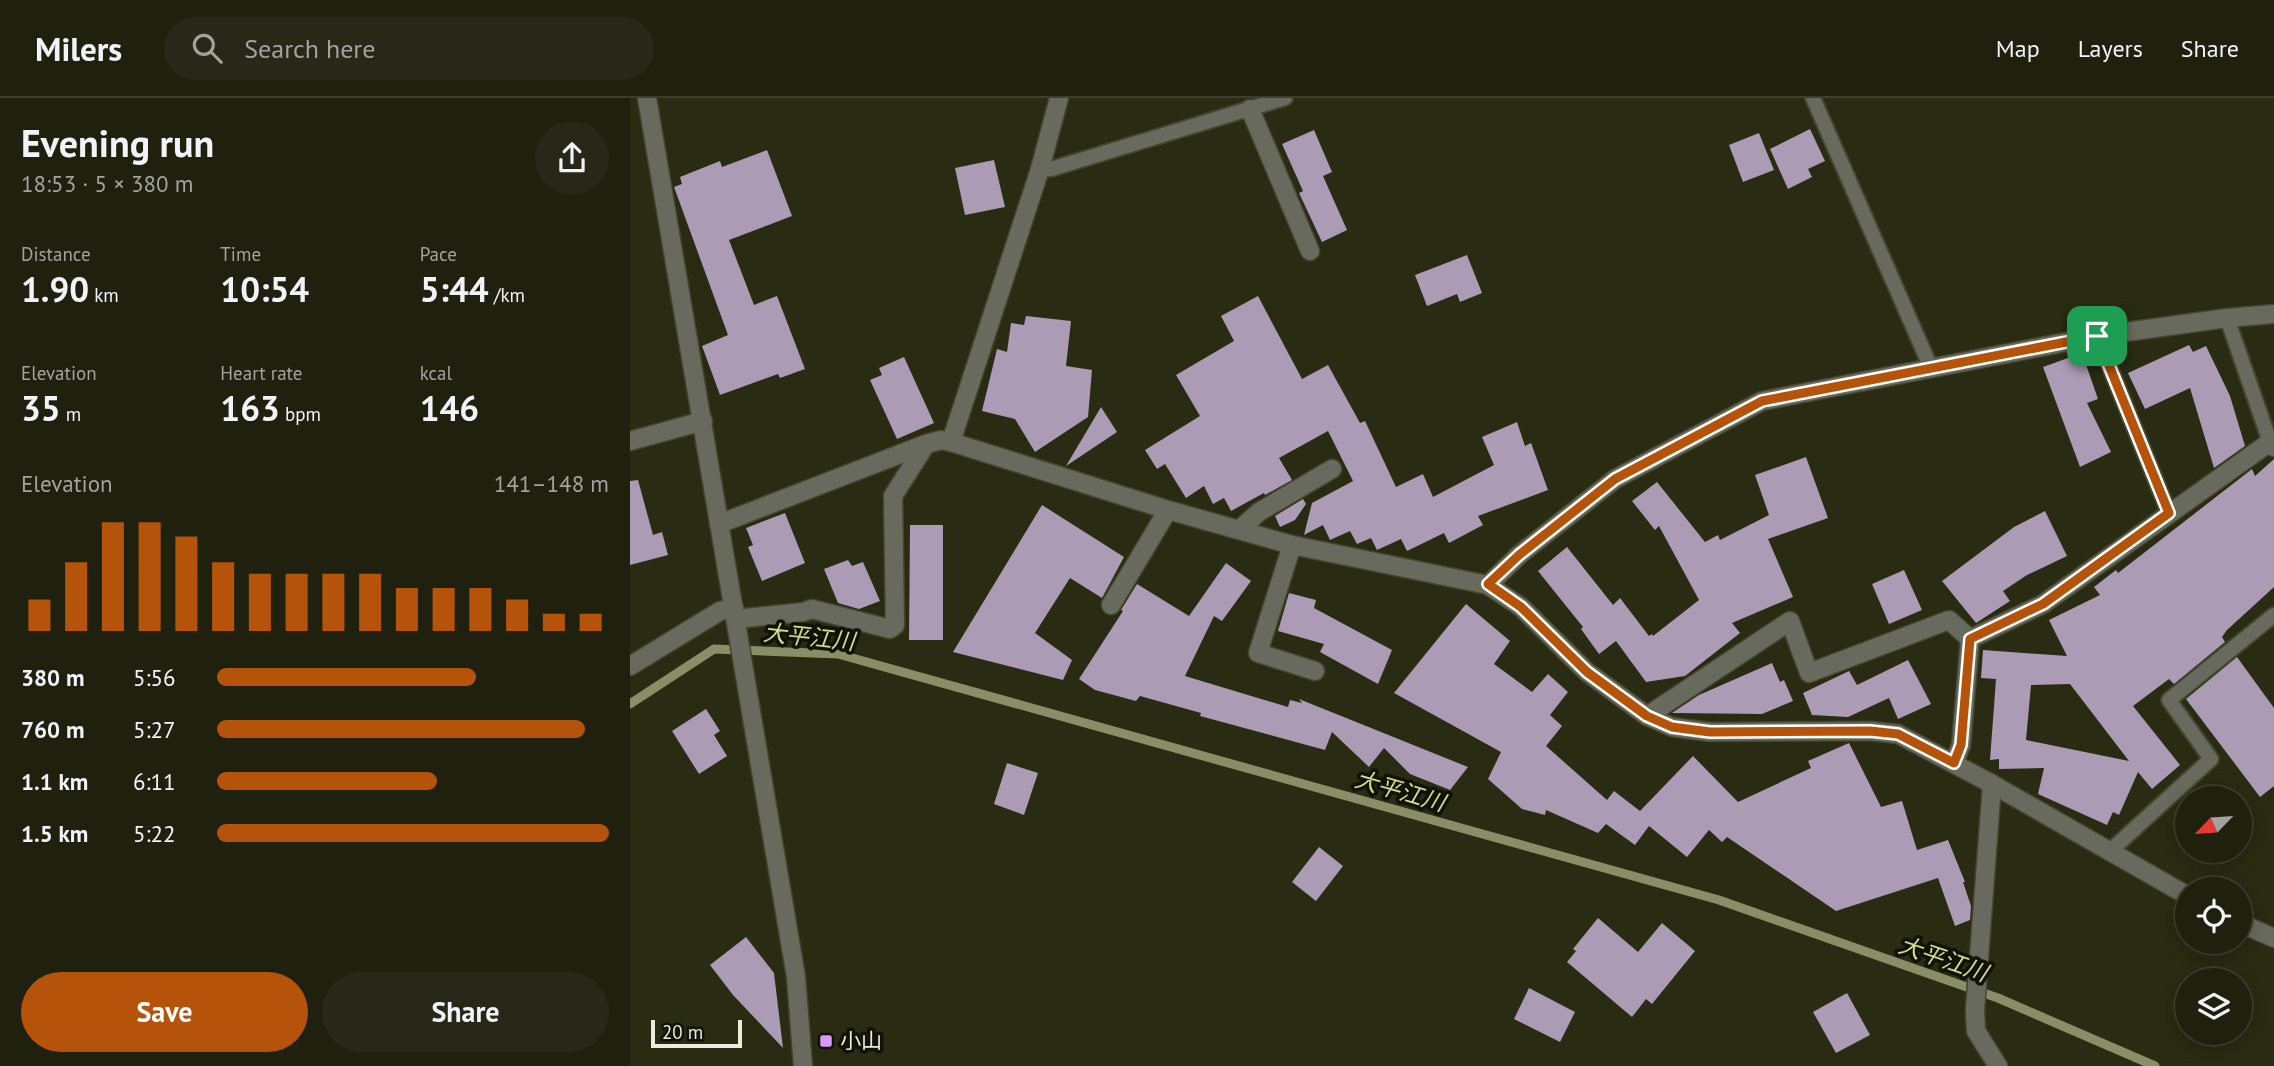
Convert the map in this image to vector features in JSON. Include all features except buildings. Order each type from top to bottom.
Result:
[{"type":"street","points":[[647,98],[796,977],[803,1066]]},
{"type":"street","points":[[951,442],[1040,169],[1059,98]]},
{"type":"street","points":[[1250,108],[1310,251]]},
{"type":"street","points":[[1488,584],[1519,555],[1615,479],[1762,401],[2097,336],[2274,314]]},
{"type":"street","points":[[630,441],[703,421]]},
{"type":"street","points":[[719,524],[926,444],[941,440],[951,442],[1168,510],[1292,545],[1488,584],[1521,607],[1587,672],[1647,716],[1672,727],[1710,732],[1870,731],[1898,734],[1992,784],[2175,889]]},
{"type":"street","points":[[630,666],[720,611],[737,620],[812,609],[890,629],[895,625],[893,496],[926,444]]},
{"type":"street","points":[[1970,639],[2043,604],[2169,513],[2272,444]]},
{"type":"street","points":[[1240,529],[1259,512],[1332,469]]},
{"type":"street","points":[[1111,605],[1168,510]]},
{"type":"street","points":[[1292,545],[1258,653],[1315,671]]},
{"type":"street","points":[[1647,716],[1790,621],[1809,673],[1949,620],[1970,639]]},
{"type":"street","points":[[1954,763],[1961,745],[1970,639]]},
{"type":"street","points":[[1992,784],[1975,1010],[1976,1031],[1998,1066]]},
{"type":"street","points":[[2252,928],[2274,938]]},
{"type":"lane","points":[[1040,169],[1051,169],[1285,98]]},
{"type":"lane","points":[[1813,98],[1931,368]]},
{"type":"lane","points":[[2227,318],[2272,444]]},
{"type":"lane","points":[[2097,336],[2169,513]]},
{"type":"lane","points":[[2109,852],[2211,759],[2169,700],[2274,615]]},
{"type":"waterway","name":"大平江川","points":[[630,704],[714,649],[838,654],[1719,900],[1998,998],[2155,1066]]},
{"type":"place","name":"小山","points":[[826,1041]]},
{"type":"route","points":[[2097,336],[2169,513],[2043,604],[1970,639],[1961,745],[1954,763],[1898,734],[1870,731],[1710,732],[1672,727],[1647,716],[1587,672],[1521,607],[1488,584],[1519,555],[1615,479],[1762,401],[2097,336]]}]
